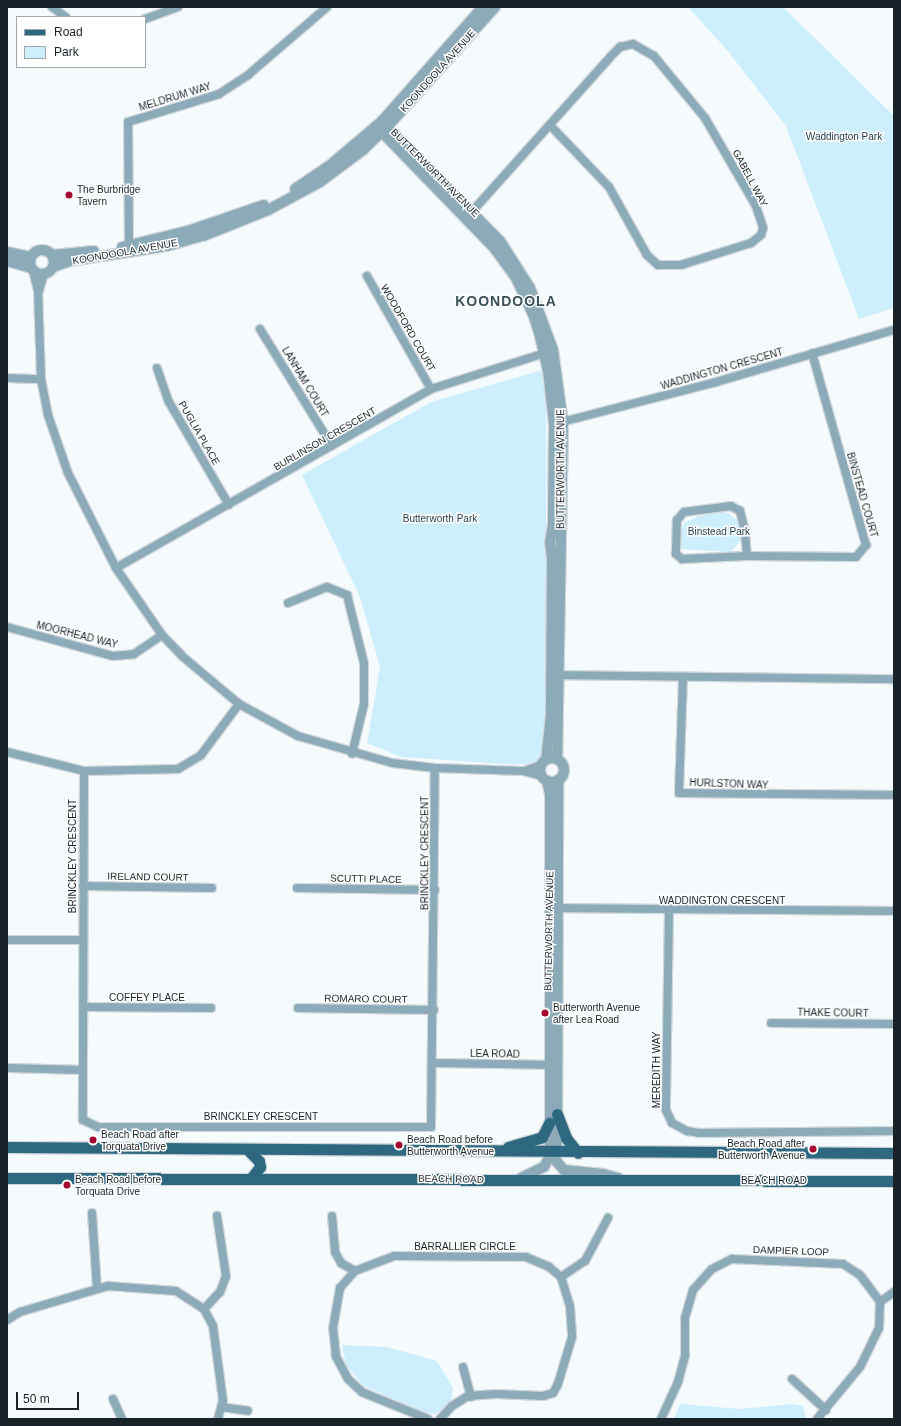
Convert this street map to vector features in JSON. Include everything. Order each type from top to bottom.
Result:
[{"type":"main road","points":[[557,1114],[566,1138],[578,1153]]},
{"type":"main road","points":[[490,1152],[526,1144],[542,1137],[549,1123]]},
{"type":"main road","points":[[7,1147],[578,1153],[894,1153]]},
{"type":"main road","points":[[247,1149],[259,1161],[260,1167],[251,1178]]},
{"type":"main road","name":"BEACH ROAD","points":[[7,1178],[894,1181]]},
{"type":"street","points":[[52,7],[65,16]]},
{"type":"street","points":[[146,19],[178,7]]},
{"type":"street","name":"MELDRUM WAY","points":[[129,250],[128,122],[219,94],[248,75],[328,7]]},
{"type":"street","name":"KOONDOOLA AVENUE","points":[[53,267],[70,261],[129,250],[191,230],[263,206],[300,186],[382,126],[482,10],[495,7]]},
{"type":"street","name":"GABELL WAY","points":[[465,218],[551,126],[611,56],[620,47],[633,44],[654,56],[705,118],[756,206],[763,228],[761,235],[751,243],[681,265],[658,265],[647,255],[609,187],[551,126]]},
{"type":"street","name":"BUTTERWORTH AVENUE","points":[[382,126],[473,211],[500,241],[521,271],[542,316],[548,352],[550,385],[558,423],[553,524],[550,542],[552,559],[556,675],[557,759]]},
{"type":"street","name":"BUTTERWORTH AVENUE","points":[[382,126],[495,249],[516,278],[533,314],[548,352]]},
{"type":"street","points":[[30,257],[36,251],[43,249],[52,256],[53,267],[44,274],[38,291]]},
{"type":"street","name":"KOONDOOLA AVENUE","points":[[52,256],[129,250]]},
{"type":"street","points":[[7,252],[30,257]]},
{"type":"street","points":[[30,257],[38,291],[41,379],[48,415],[68,473],[116,568],[162,635],[209,681],[239,704],[298,736],[352,754],[392,763],[435,768],[523,771],[544,778],[558,780],[564,771],[562,764],[557,759],[544,762],[523,771]]},
{"type":"street","points":[[7,261],[44,274]]},
{"type":"street","name":"WOODFORD COURT","points":[[367,276],[431,389]]},
{"type":"street","name":"LANHAM COURT","points":[[260,329],[332,446]]},
{"type":"street","name":"WADDINGTON CRESCENT","points":[[558,423],[894,330]]},
{"type":"street","name":"BURLINSON CRESCENT","points":[[116,568],[431,389],[548,352]]},
{"type":"street","name":"BINSTEAD COURT","points":[[747,556],[745,531],[740,511],[731,506],[684,512],[678,520],[676,554],[682,559],[747,556],[856,557],[866,545],[812,353]]},
{"type":"street","name":"PUGLIA PLACE","points":[[157,368],[169,402],[229,505]]},
{"type":"street","points":[[7,378],[41,379]]},
{"type":"street","points":[[288,604],[327,587],[347,595],[364,663],[364,704],[352,754]]},
{"type":"street","name":"MOORHEAD WAY","points":[[7,627],[113,656],[134,654],[162,635]]},
{"type":"street","points":[[556,675],[894,679]]},
{"type":"street","name":"BUTTERWORTH AVENUE","points":[[544,762],[556,675]]},
{"type":"street","name":"HURLSTON WAY","points":[[683,677],[679,793],[894,795]]},
{"type":"street","points":[[7,752],[84,770],[178,769],[200,755],[239,704]]},
{"type":"street","points":[[544,762],[544,778]]},
{"type":"street","name":"BRINCKLEY CRESCENT","points":[[84,770],[83,1120],[98,1127],[431,1127],[434,1010],[435,768]]},
{"type":"street","name":"BUTTERWORTH AVENUE","points":[[544,778],[550,794],[554,908]]},
{"type":"street","name":"BUTTERWORTH AVENUE","points":[[558,780],[554,908],[552,1065],[549,1123],[550,1143],[557,1162],[564,1170],[603,1174],[622,1180]]},
{"type":"street","name":"IRELAND COURT","points":[[83,886],[212,888]]},
{"type":"street","name":"SCUTTI PLACE","points":[[297,888],[434,890]]},
{"type":"street","name":"WADDINGTON CRESCENT","points":[[554,908],[669,911],[894,911]]},
{"type":"street","name":"MEREDITH WAY","points":[[669,911],[666,1110],[672,1123],[687,1131],[699,1133],[894,1131]]},
{"type":"street","points":[[9,940],[83,940]]},
{"type":"street","name":"COFFEY PLACE","points":[[83,1007],[211,1008]]},
{"type":"street","name":"ROMARO COURT","points":[[298,1008],[434,1010]]},
{"type":"street","name":"THAKE COURT","points":[[771,1022],[894,1024]]},
{"type":"street","name":"LEA ROAD","points":[[433,1063],[552,1065]]},
{"type":"street","name":"BUTTERWORTH AVENUE","points":[[519,1179],[544,1167],[554,1152],[557,1143],[557,1114],[552,1065]]},
{"type":"street","points":[[9,1068],[83,1070]]},
{"type":"street","points":[[92,1213],[97,1288]]},
{"type":"street","points":[[204,1309],[220,1292],[226,1276],[217,1216]]},
{"type":"street","points":[[332,1216],[335,1252],[341,1263],[355,1271]]},
{"type":"street","points":[[440,1419],[452,1406],[468,1396],[471,1397],[496,1394],[543,1396],[553,1393],[572,1337],[570,1306],[561,1277],[585,1261],[608,1218]]},
{"type":"street","name":"BARRALLIER CIRCLE","points":[[428,1419],[362,1392],[348,1379],[336,1356],[333,1328],[340,1288],[355,1271],[394,1256],[526,1257],[549,1267],[561,1277]]},
{"type":"street","name":"DAMPIER LOOP","points":[[661,1419],[678,1382],[686,1355],[684,1318],[693,1290],[712,1269],[732,1259],[816,1261],[844,1264],[860,1275],[880,1302]]},
{"type":"street","points":[[7,1320],[20,1312],[108,1286],[176,1291],[204,1309],[213,1326],[223,1401],[218,1419]]},
{"type":"street","points":[[817,1419],[826,1410],[860,1367],[879,1328],[880,1302],[894,1292]]},
{"type":"street","points":[[463,1367],[471,1397]]},
{"type":"street","points":[[792,1379],[826,1410]]},
{"type":"street","points":[[113,1399],[122,1419]]},
{"type":"street","points":[[221,1407],[248,1411]]},
{"type":"green space","name":"Waddington Park","points":[[688,7],[783,7],[894,116],[894,308],[859,319],[786,126],[727,50]]},
{"type":"green space","name":"Butterworth Park","points":[[546,369],[546,764],[505,764],[401,757],[367,743],[380,667],[360,597],[302,475],[431,402]]},
{"type":"green space","name":"Binstead Park","points":[[718,512],[728,513],[738,521],[741,534],[739,543],[730,552],[681,549],[680,538],[684,523],[696,517]]},
{"type":"green space","points":[[342,1345],[387,1347],[437,1361],[453,1388],[451,1401],[436,1414],[425,1413],[364,1386],[346,1365]]},
{"type":"green space","points":[[680,1404],[740,1409],[792,1404],[803,1406],[806,1417],[804,1419],[674,1419]]},
{"type":"place","name":"The Burbridge Tavern","points":[[69,195]]},
{"type":"place","name":"Butterworth Avenue after Lea Road","points":[[545,1013]]},
{"type":"place","name":"Beach Road after Torquata Drive","points":[[93,1140]]},
{"type":"place","name":"Beach Road before Butterworth Avenue","points":[[399,1145]]},
{"type":"place","name":"Beach Road after Butterworth Avenue","points":[[813,1149]]},
{"type":"place","name":"Beach Road before Torquata Drive","points":[[67,1185]]},
{"type":"district","name":"KOONDOOLA","points":[[506,301]]}]
